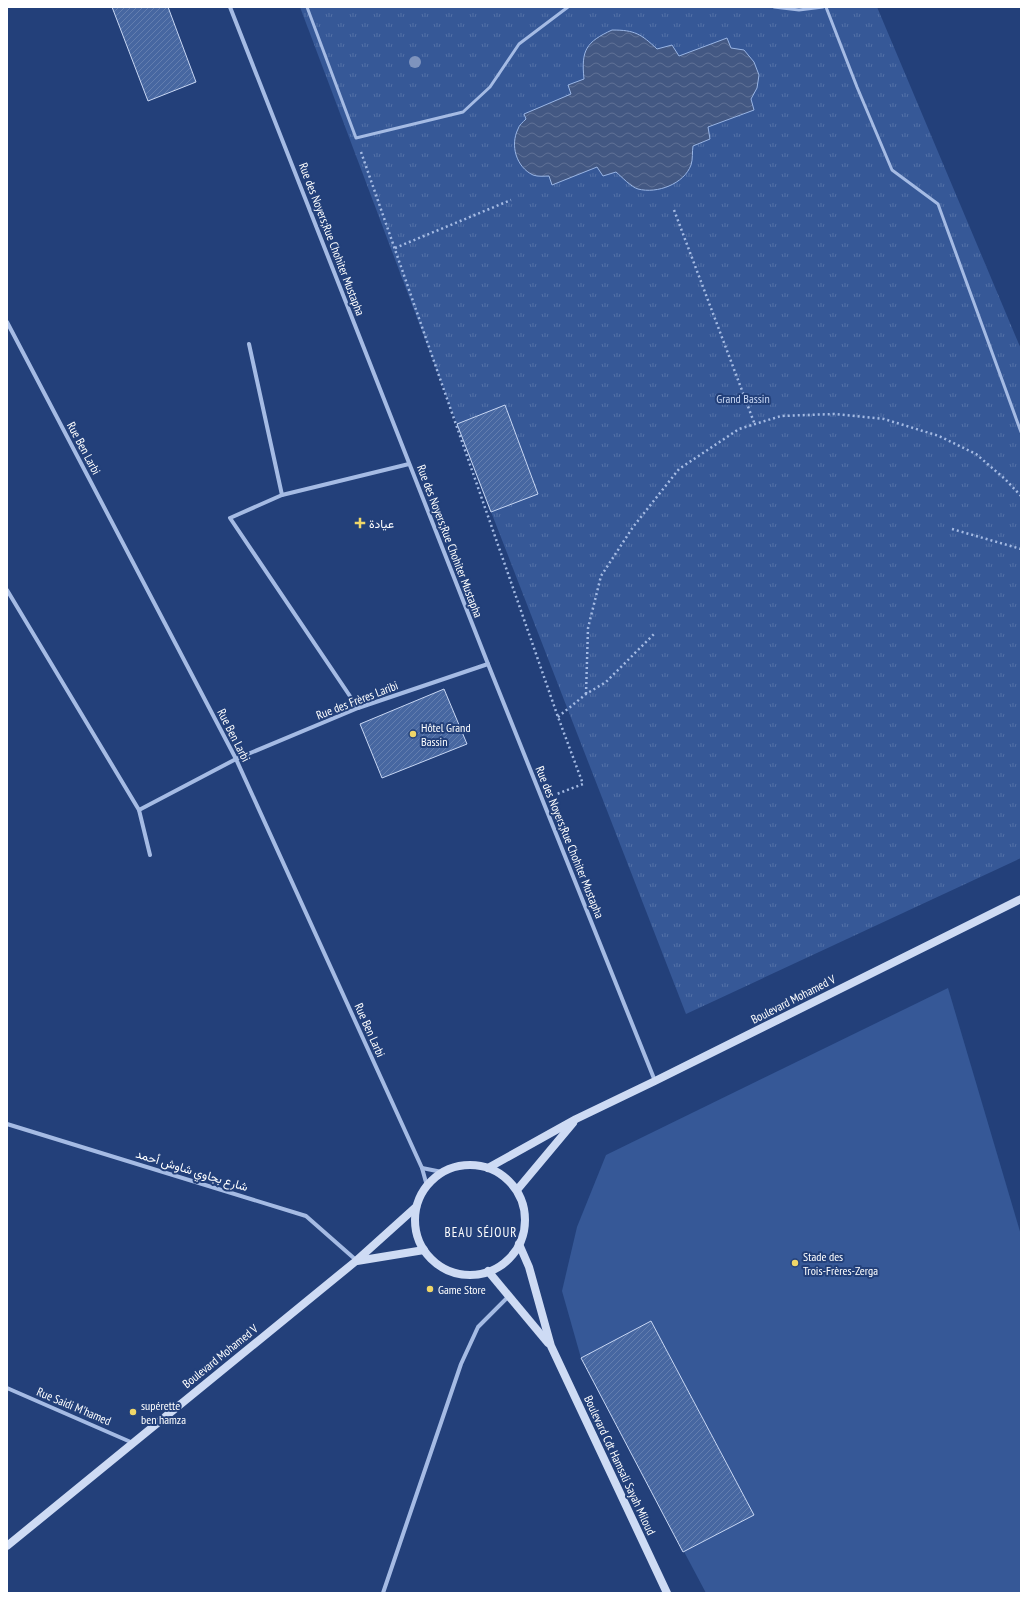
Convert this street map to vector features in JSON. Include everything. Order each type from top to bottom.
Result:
[{"type":"main road","name":"Boulevard Mohamed V","points":[[488,1168],[576,1119],[1021,898]]},
{"type":"main road","name":"Boulevard Mohamed V","points":[[517,1190],[576,1119]]},
{"type":"main road","points":[[473,1165],[488,1168],[504,1177],[517,1190],[523,1203],[525,1217],[524,1231],[519,1244],[506,1261],[488,1271],[471,1275],[452,1272],[437,1263],[424,1250],[418,1237],[415,1222],[416,1207],[420,1196],[427,1186],[442,1172],[462,1166],[473,1165]]},
{"type":"main road","name":"Boulevard Mohamed V","points":[[7,1546],[356,1261],[416,1207]]},
{"type":"main road","points":[[519,1244],[529,1267],[551,1346]]},
{"type":"main road","points":[[356,1261],[424,1250]]},
{"type":"main road","points":[[488,1271],[551,1346]]},
{"type":"main road","name":"Boulevard Cdt Hamsali Sayah Miloud","points":[[551,1346],[667,1593]]},
{"type":"street","name":"Rue des Noyers;Rue Chohiter Mustapha","points":[[230,7],[488,664],[655,1081]]},
{"type":"street","name":"Rue Ben Larbi","points":[[7,322],[236,759],[422,1168],[427,1186]]},
{"type":"street","points":[[249,344],[282,495]]},
{"type":"street","points":[[358,708],[230,518],[282,495],[409,464]]},
{"type":"street","points":[[7,590],[139,810],[150,855]]},
{"type":"street","name":"Rue des Frères Laribi","points":[[139,810],[236,759],[358,708],[488,664]]},
{"type":"street","name":"شارع بجاوي شاوش أحمد","points":[[7,1124],[306,1216],[356,1261]]},
{"type":"street","points":[[422,1168],[442,1172]]},
{"type":"street","points":[[383,1593],[461,1364],[478,1327],[509,1296]]},
{"type":"street","name":"Rue Saidi M'hamed","points":[[7,1388],[133,1443]]},
{"type":"lane","points":[[307,7],[356,138],[463,112],[490,87],[519,44],[568,7]]},
{"type":"lane","points":[[774,7],[799,10],[824,7],[892,170],[938,204],[1021,432]]},
{"type":"path","points":[[356,138],[558,717],[583,784],[542,799]]},
{"type":"path","points":[[395,248],[511,200]]},
{"type":"path","points":[[674,210],[755,424]]},
{"type":"path","points":[[586,694],[588,628],[601,576],[633,526],[679,468],[739,429],[781,416],[834,414],[884,419],[939,436],[976,454],[1006,479],[1021,496]]},
{"type":"path","points":[[952,529],[1021,548]]},
{"type":"path","points":[[558,717],[586,694],[606,682],[656,633]]},
{"type":"green space","name":"Grand Bassin","points":[[300,7],[877,7],[1021,349],[1021,858],[686,1014],[457,424]]},
{"type":"green space","name":"Stade des Trois-Frères-Zerga","points":[[948,988],[1021,1235],[1021,1593],[706,1593],[581,1358],[562,1291],[577,1227],[606,1155]]},
{"type":"water","points":[[612,30],[632,32],[642,36],[657,49],[672,45],[679,56],[727,38],[731,48],[744,50],[754,62],[759,75],[757,88],[751,99],[754,110],[708,127],[710,139],[693,146],[692,163],[687,172],[676,182],[661,189],[645,190],[635,188],[616,172],[603,176],[597,167],[552,185],[549,176],[533,175],[522,167],[516,155],[516,135],[521,124],[526,119],[524,114],[571,94],[568,85],[584,79],[583,61],[587,48],[596,39]]},
{"type":"building","points":[[112,7],[168,7],[196,82],[148,101]]},
{"type":"building","points":[[505,405],[538,494],[491,512],[457,424]]},
{"type":"building","name":"Hôtel Grand Bassin","points":[[444,689],[467,744],[382,778],[360,724]]},
{"type":"building","points":[[651,1321],[754,1515],[683,1552],[581,1358]]},
{"type":"place","name":"عيادة","points":[[360,523]]},
{"type":"place","name":"Hôtel Grand Bassin","points":[[413,734]]},
{"type":"place","name":"Stade des Trois-Frères-Zerga","points":[[795,1263]]},
{"type":"place","name":"Game Store","points":[[430,1289]]},
{"type":"place","name":"supérette ben hamza","points":[[133,1412]]},
{"type":"district","name":"BEAU SÉJOUR","points":[[481,1232]]}]
